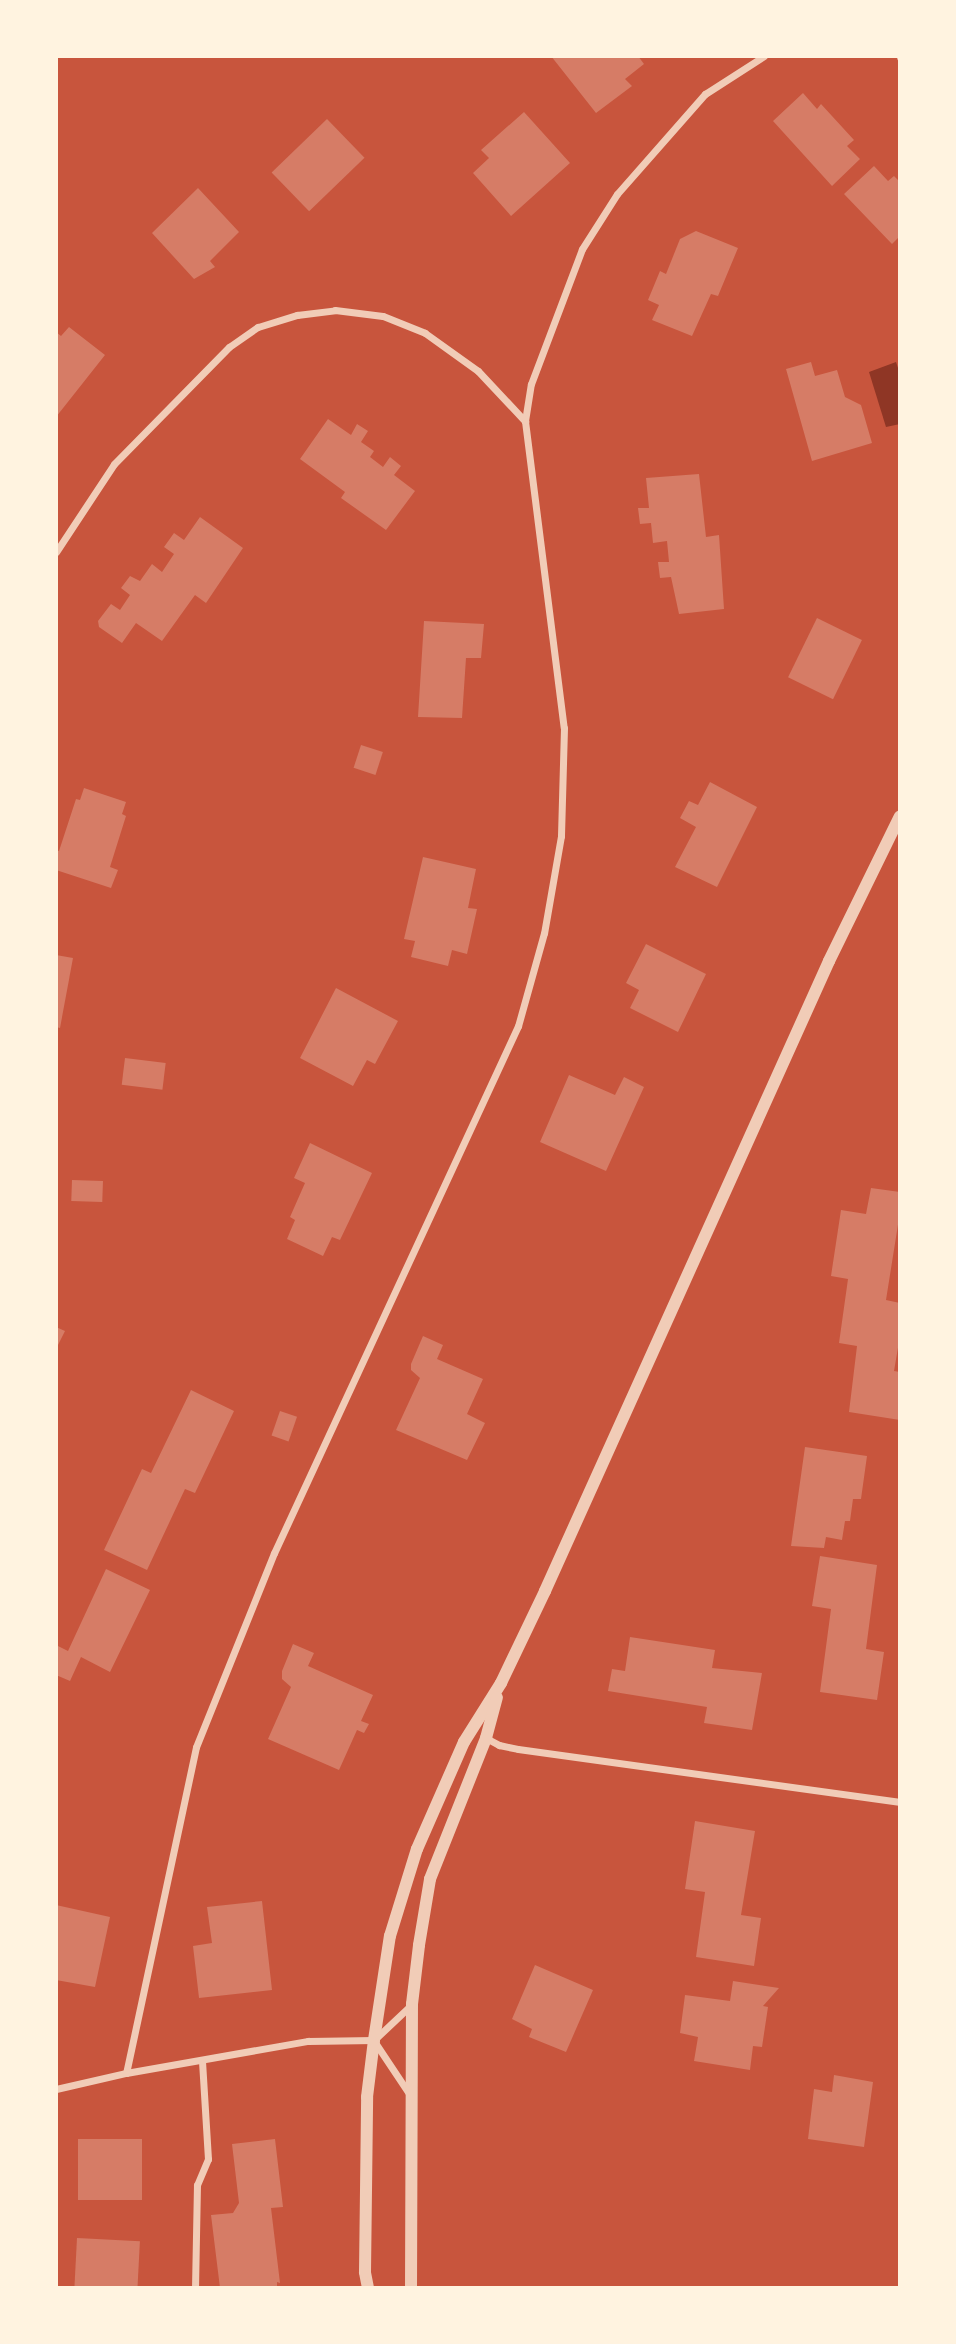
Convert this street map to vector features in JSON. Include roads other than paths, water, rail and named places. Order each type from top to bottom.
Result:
[{"type":"street","points":[[126,2073],[196,1746],[274,1553],[518,1026],[544,933],[561,836],[564,728],[526,421],[531,384],[582,249],[617,194],[705,94],[764,56]]},
{"type":"street","points":[[56,552],[114,464],[187,387],[229,347],[258,327],[298,315],[335,310],[383,316],[425,332],[478,371],[526,421]]},
{"type":"street","points":[[368,2288],[365,2272],[368,2097],[374,2040],[390,1936],[417,1849],[464,1742],[501,1683],[830,961],[900,816]]},
{"type":"street","points":[[411,2288],[412,2004],[430,1879],[486,1738],[501,1683]]},
{"type":"street","points":[[486,1738],[499,1745],[518,1749],[900,1802]]},
{"type":"street","points":[[56,2089],[126,2073],[307,2041],[374,2040],[412,2004]]},
{"type":"street","points":[[374,2040],[411,2097]]},
{"type":"street","points":[[195,2288],[197,2185],[208,2160],[202,2060]]}]
